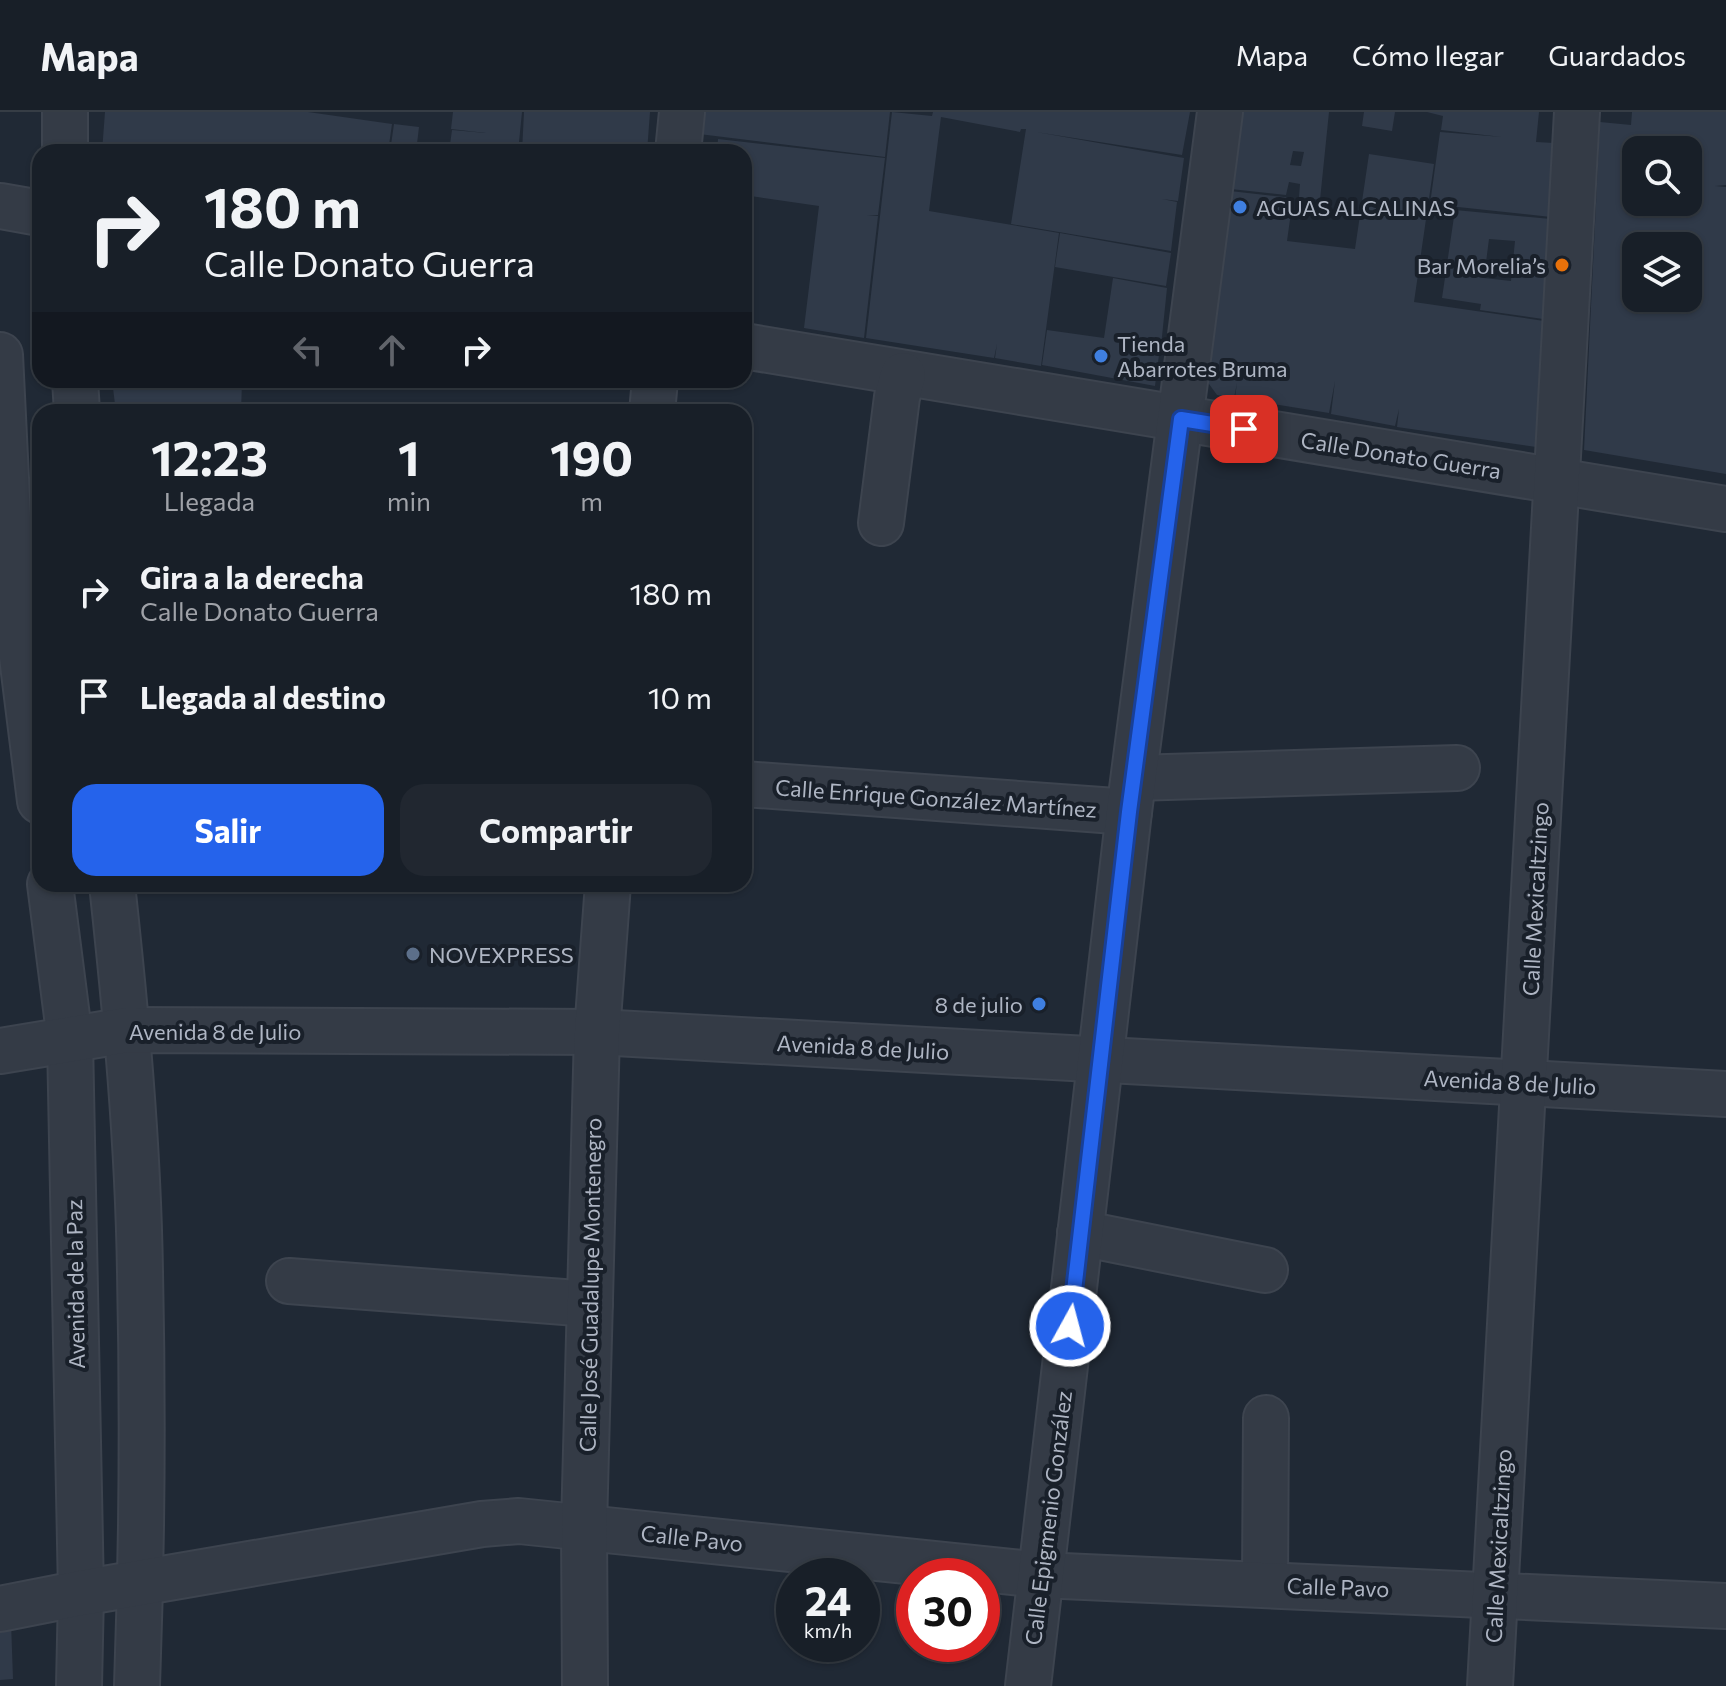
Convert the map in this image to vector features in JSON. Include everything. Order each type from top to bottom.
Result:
[{"type":"street","points":[[65,112],[65,144]]},
{"type":"street","points":[[679,144],[682,112]]},
{"type":"street","name":"Calle Epigmenio González","points":[[1028,1686],[1132,795],[1220,112]]},
{"type":"street","name":"Calle Mexicaltzingo","points":[[1490,1686],[1577,112]]},
{"type":"street","points":[[0,206],[32,212]]},
{"type":"street","name":"Calle Donato Guerra","points":[[752,347],[903,375],[1726,509]]},
{"type":"street","points":[[0,355],[5,561],[32,746]]},
{"type":"street","points":[[881,523],[897,397],[903,375]]},
{"type":"street","name":"Calle Enrique González Martínez","points":[[752,784],[1132,795],[1457,768]]},
{"type":"street","name":"Avenida de la Paz","points":[[51,892],[70,1040],[81,1593],[79,1686]]},
{"type":"street","points":[[113,892],[127,1030],[140,1271],[141,1582],[137,1686]]},
{"type":"street","name":"Calle José Guadalupe Montenegro","points":[[585,1686],[584,1527],[597,1032],[607,892]]},
{"type":"street","name":"Avenida 8 de Julio","points":[[0,1051],[127,1030],[597,1032],[1726,1094]]},
{"type":"street","points":[[1080,1233],[1265,1270]]},
{"type":"street","points":[[289,1281],[590,1304]]},
{"type":"street","points":[[1265,1584],[1266,1418]]},
{"type":"street","name":"Calle Pavo","points":[[0,1609],[482,1524],[519,1521],[1041,1575],[1726,1606]]},
{"type":"building","points":[[105,112],[308,112],[392,124],[389,144],[103,144]]},
{"type":"building","points":[[453,112],[522,112],[519,144],[450,144],[452,130],[486,133],[451,129]]},
{"type":"building","points":[[524,112],[650,112],[648,144],[522,144]]},
{"type":"building","points":[[702,112],[890,112],[885,157],[699,134]]},
{"type":"building","points":[[892,112],[932,116],[933,112],[1190,112],[1182,155],[1036,132],[1184,158],[1178,201],[1162,199],[1177,202],[1171,251],[1011,224],[1026,129],[1020,132],[941,117],[929,211],[1059,233],[1041,366],[995,358],[997,344],[994,358],[866,338]]},
{"type":"building","points":[[1239,112],[1329,112],[1320,200],[1299,197],[1300,184],[1289,182],[1286,195],[1231,189]],"holes":[[[1293,151],[1304,152],[1301,166],[1290,165]]]},
{"type":"building","points":[[1364,112],[1395,112],[1392,131],[1362,126]]},
{"type":"building","points":[[1427,112],[1539,112],[1536,142],[1554,143],[1551,217],[1430,204],[1440,132],[1502,137],[1441,130],[1443,116]]},
{"type":"building","points":[[1632,112],[1726,112],[1726,185],[1715,186],[1726,187],[1726,474],[1584,450],[1600,122],[1631,125]]},
{"type":"building","points":[[394,124],[419,127],[417,144],[391,144]]},
{"type":"building","points":[[718,139],[885,158],[878,215],[867,215],[878,216],[864,338],[804,328],[819,206],[752,196],[752,144],[718,144]]},
{"type":"building","points":[[1369,154],[1434,164],[1414,302],[1544,321],[1536,447],[1397,427],[1399,409],[1395,426],[1331,414],[1335,381],[1329,413],[1235,398],[1237,383],[1234,398],[1217,395],[1204,377],[1230,191],[1293,198],[1287,241],[1355,249]]},
{"type":"building","points":[[1455,210],[1551,219],[1543,319],[1480,310],[1481,304],[1442,298]],"holes":[[[1489,239],[1515,241],[1511,281],[1484,278]]]},
{"type":"building","points":[[1060,233],[1171,253],[1166,286],[1055,267]]},
{"type":"building","points":[[1113,278],[1167,288],[1161,346],[1151,345],[1160,347],[1155,386],[1042,365],[1047,330],[1104,338]]},
{"type":"building","points":[[113,388],[242,388],[241,404],[115,404]]},
{"type":"building","points":[[0,1622],[11,1622],[13,1679],[0,1680]]},
{"type":"place","name":"AGUAS ALCALINAS","points":[[1240,207]]},
{"type":"place","name":"Bar Morelia’s","points":[[1562,265]]},
{"type":"place","name":"Tienda Abarrotes Bruma","points":[[1101,356]]},
{"type":"place","name":"NOVEXPRESS","points":[[413,954]]},
{"type":"place","name":"8 de julio","points":[[1039,1004]]},
{"type":"route","points":[[1070,1326],[1129,812],[1181,419],[1244,429]]}]
